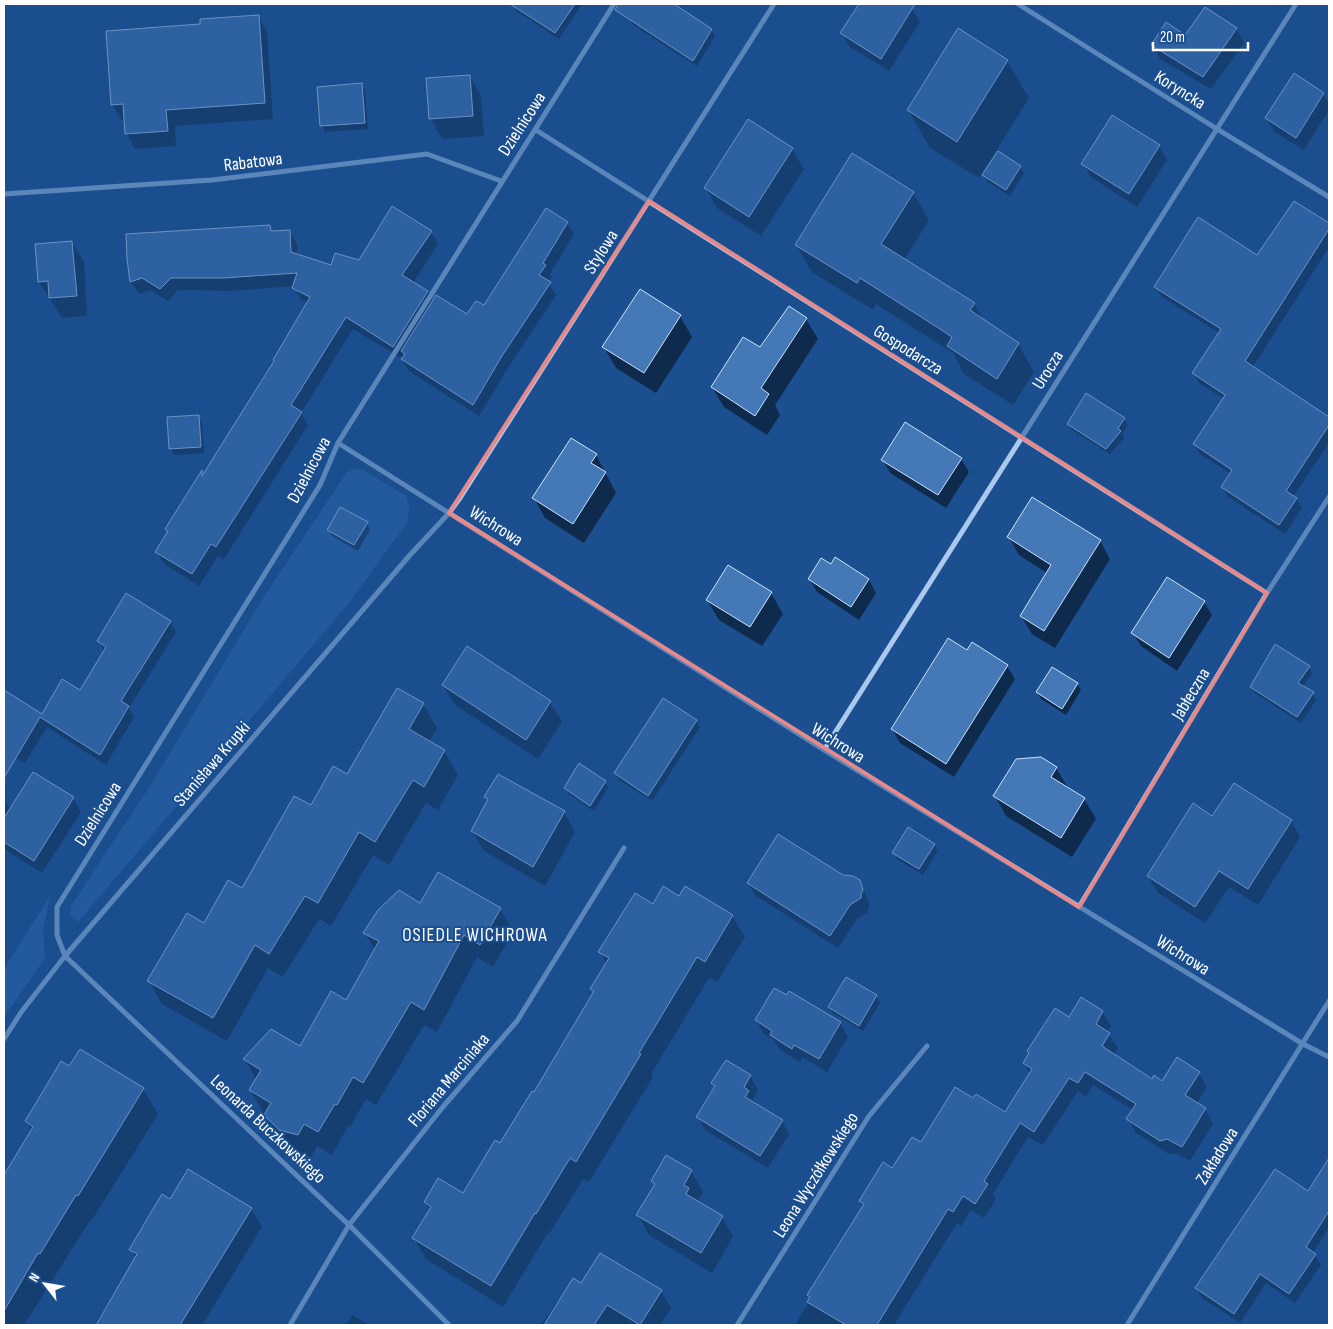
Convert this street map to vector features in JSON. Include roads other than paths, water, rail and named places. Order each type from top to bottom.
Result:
[{"type":"street","name":"Dzielnicowa","points":[[65,956],[57,935],[57,906],[320,485],[338,443],[614,4]]},
{"type":"street","name":"Stylowa","points":[[449,513],[774,4]]},
{"type":"street","name":"Koryncka","points":[[1018,4],[1329,197]]},
{"type":"street","name":"Urocza","points":[[824,750],[1296,4]]},
{"type":"street","name":"Gospodarcza","points":[[536,130],[1267,593]]},
{"type":"street","name":"Rabatowa","points":[[4,194],[212,180],[427,154],[501,181]]},
{"type":"street","name":"Wichrowa","points":[[338,443],[824,750],[1303,1044],[1329,1057]]},
{"type":"street","name":"Jabłeczna","points":[[1079,907],[1267,593],[1329,497]]},
{"type":"street","name":"Stanisława Krupki","points":[[4,1039],[22,1011],[65,956],[410,555],[449,513]]},
{"type":"street","name":"Floriana Marciniaka","points":[[290,1325],[349,1225],[442,1108],[517,1021],[624,848]]},
{"type":"street","name":"Leonarda Buczkowskiego","points":[[65,956],[349,1225],[449,1325]]},
{"type":"street","name":"Zakładowa","points":[[1127,1325],[1329,1001]]},
{"type":"street","name":"Leona Wyczółkowskiego","points":[[737,1325],[869,1116],[927,1046]]},
{"type":"district","name":"OSIEDLE WICHROWA","points":[[475,935]]}]
